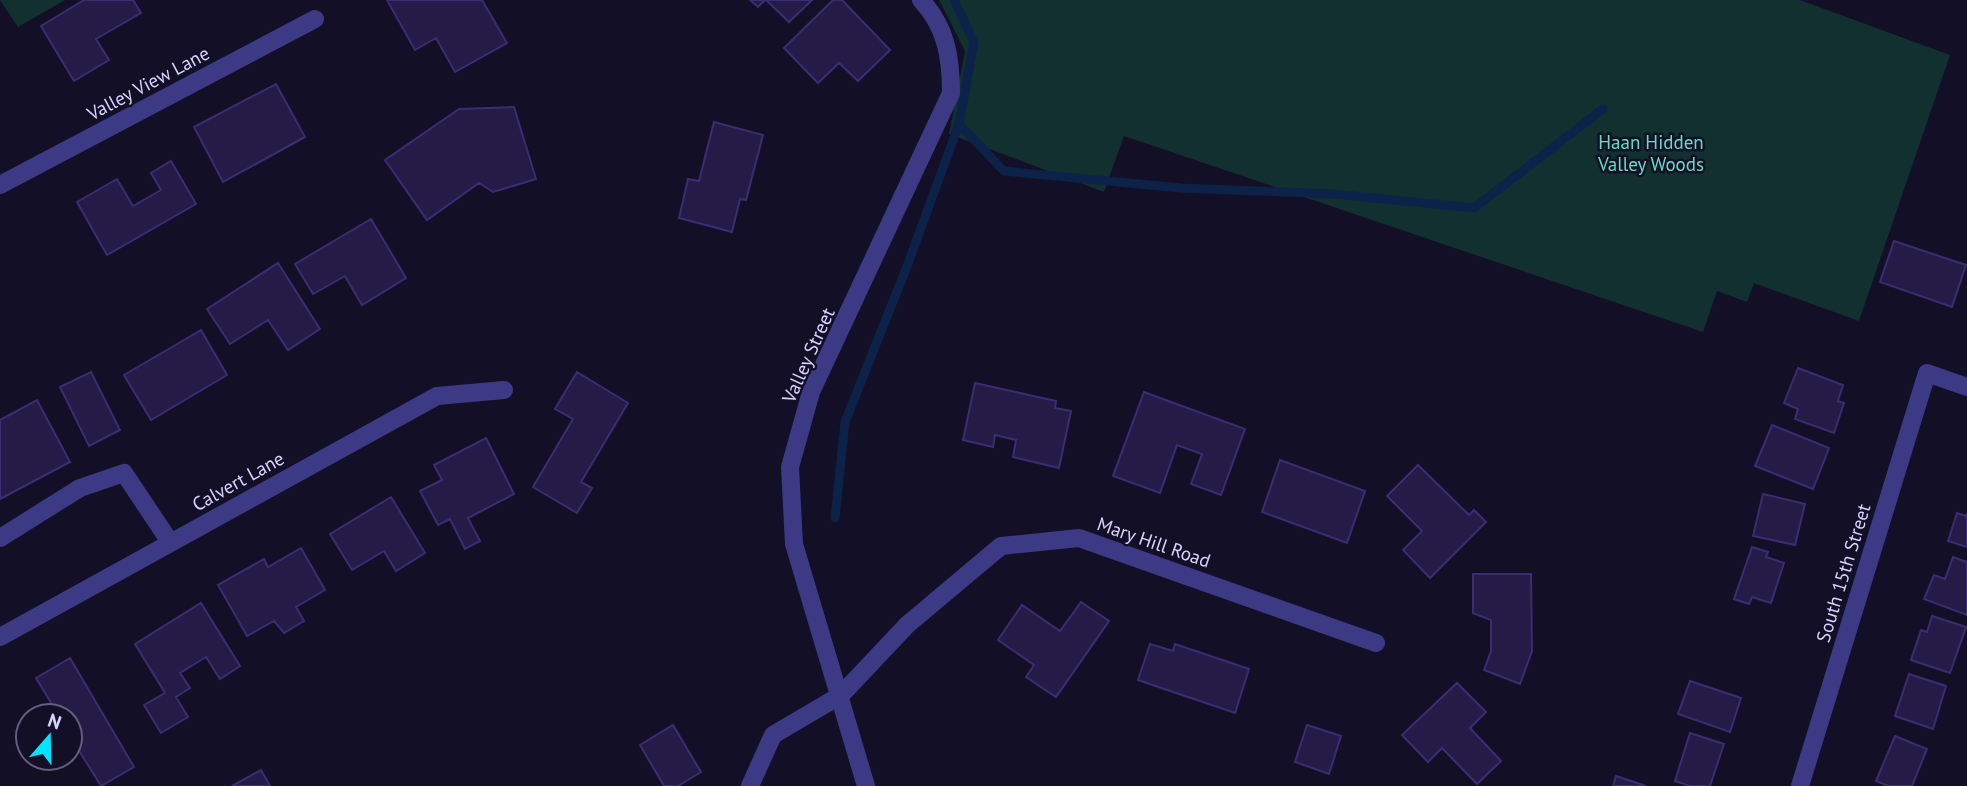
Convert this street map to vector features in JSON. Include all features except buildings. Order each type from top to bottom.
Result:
[{"type":"street","name":"Valley Street","points":[[866,786],[794,544],[790,467],[811,392],[951,93],[951,55],[934,15],[921,0]]},
{"type":"street","name":"Valley View Lane","points":[[0,185],[315,19]]},
{"type":"street","name":"South 15th Street","points":[[1800,786],[1927,373],[1967,387]]},
{"type":"street","name":"Calvert Lane","points":[[0,637],[437,396],[504,390]]},
{"type":"street","points":[[0,538],[80,488],[124,473],[170,542]]},
{"type":"street","name":"Mary Hill Road","points":[[750,786],[773,735],[841,695],[908,625],[1001,546],[1079,538],[1376,643]]},
{"type":"green space","points":[[0,0],[65,0],[18,27]]},
{"type":"green space","name":"Haan Hidden Valley Woods","points":[[939,0],[1800,0],[1950,55],[1859,321],[1754,283],[1747,302],[1717,291],[1703,332],[1124,136],[1104,192],[949,134],[965,51]]},
{"type":"waterway","points":[[954,0],[974,42],[959,124],[1004,171],[1181,188],[1333,194],[1474,208],[1603,109]]},
{"type":"waterway","points":[[835,518],[845,422],[906,269],[959,124]]}]
